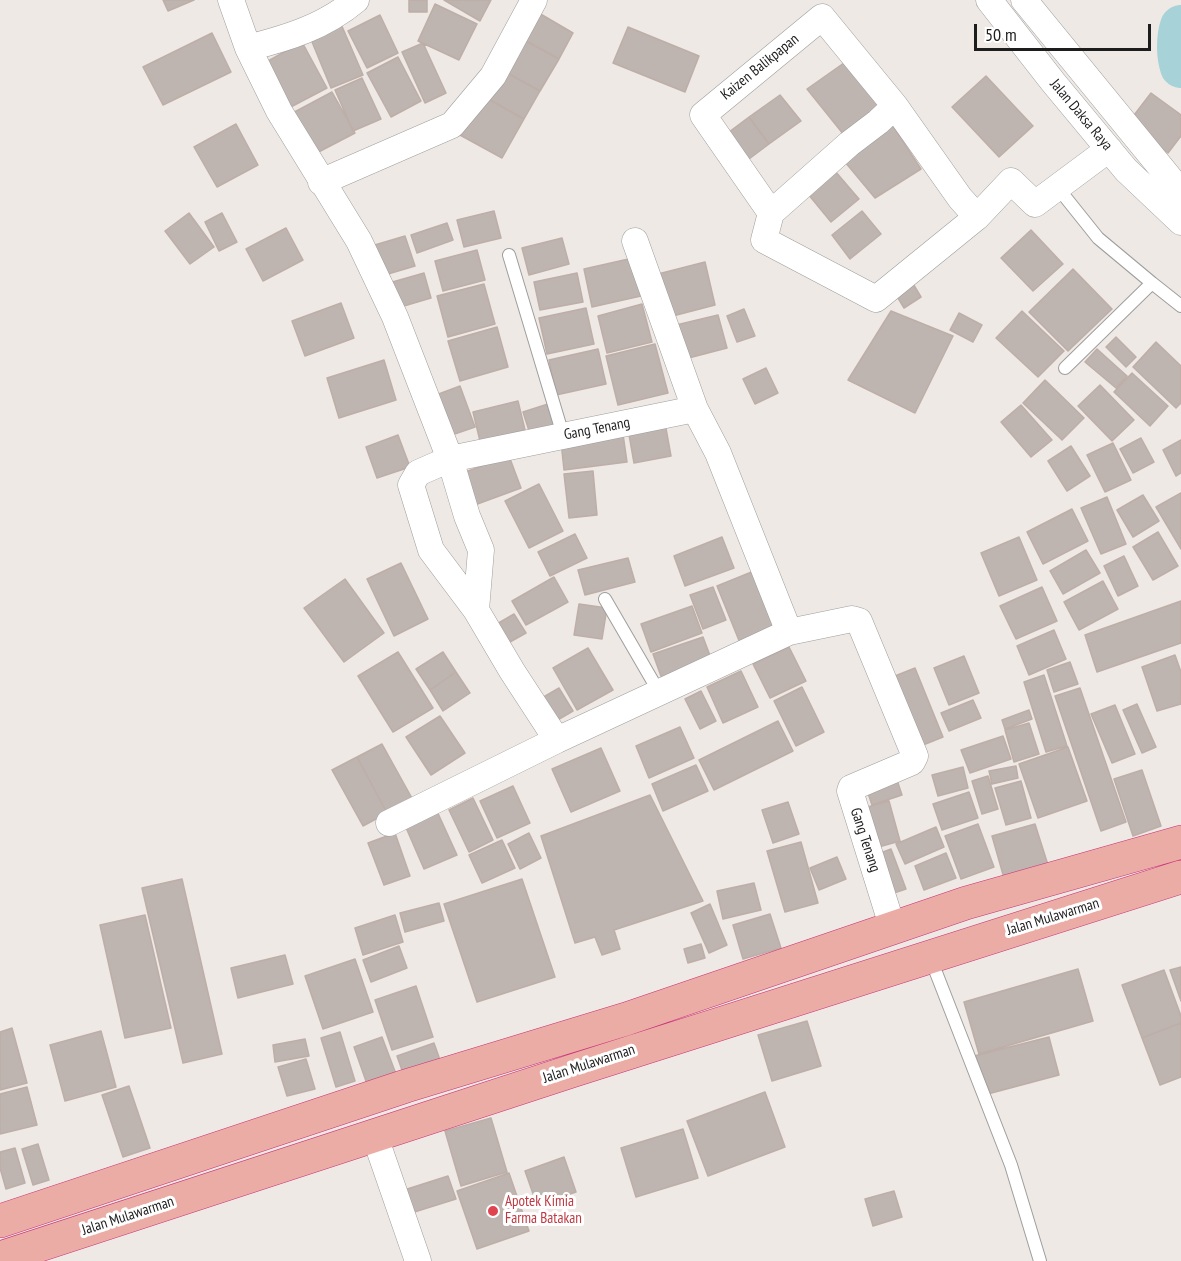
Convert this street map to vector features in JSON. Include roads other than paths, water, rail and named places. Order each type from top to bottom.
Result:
[{"type":"highway","name":"Jalan Mulawarman","points":[[0,1221],[406,1086],[626,1019],[966,903],[1181,842]]},
{"type":"highway","name":"Jalan Mulawarman","points":[[0,1258],[374,1134],[1181,877]]},
{"type":"highway","points":[[269,1132],[283,1164]]},
{"type":"street","points":[[231,0],[248,48],[279,111],[359,241],[395,317],[450,459],[467,516],[481,550],[476,610]]},
{"type":"street","points":[[248,48],[298,34],[345,9],[356,0]]},
{"type":"street","points":[[321,182],[452,125],[493,76],[534,0]]},
{"type":"street","name":"Jalan Daksa Raya","points":[[989,0],[1126,170],[1181,222]]},
{"type":"street","name":"Jalan Daksa Raya","points":[[1024,0],[1181,192]]},
{"type":"street","name":"Kaizen Balikpapan","points":[[771,213],[703,115],[822,17],[895,106],[960,198],[977,217]]},
{"type":"street","points":[[895,106],[771,213],[764,240],[876,299],[977,217],[1011,181],[1035,204],[1109,149]]},
{"type":"street","points":[[635,241],[695,409],[718,453],[789,632]]},
{"type":"street","name":"Gang Tenang","points":[[557,740],[476,610],[431,550],[411,485],[418,473],[450,459],[695,409]]},
{"type":"street","name":"Gang Tenang","points":[[389,823],[557,740],[789,632],[852,619],[859,621],[915,756],[912,762],[851,788],[850,791],[892,929]]},
{"type":"street","points":[[374,1134],[418,1261]]},
{"type":"lane","points":[[1058,188],[1098,238],[1181,306]]},
{"type":"lane","points":[[509,255],[563,435]]},
{"type":"lane","points":[[1065,368],[1152,283]]},
{"type":"lane","points":[[606,599],[659,692]]},
{"type":"lane","points":[[929,956],[1011,1165],[1040,1261]]},
{"type":"waterway","points":[[1181,26],[1178,46],[1181,67]]},
{"type":"place","name":"Apotek Kimia Farma Batakan","points":[[493,1211]]}]
